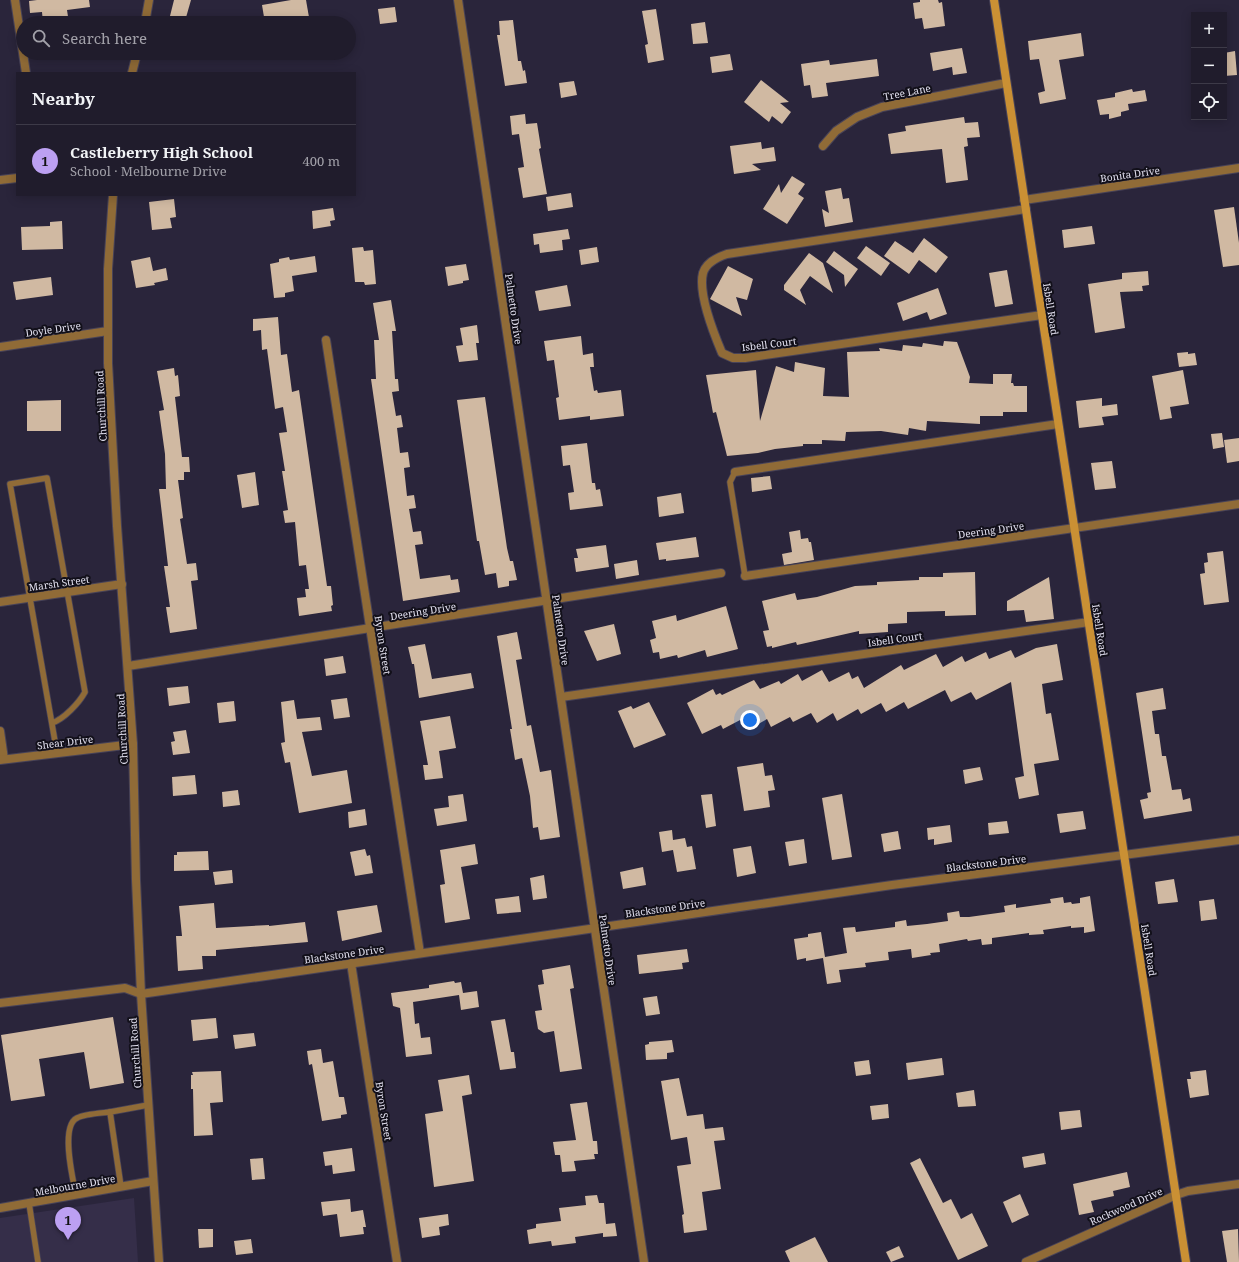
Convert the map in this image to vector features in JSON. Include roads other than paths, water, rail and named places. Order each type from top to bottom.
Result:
[{"type":"street","points":[[15,0],[17,16]]},
{"type":"street","points":[[146,16],[149,0]]},
{"type":"street","name":"Palmetto Drive","points":[[458,0],[644,1262]]},
{"type":"street","name":"Isbell Road","points":[[994,0],[1186,1262]]},
{"type":"street","points":[[24,60],[26,72]]},
{"type":"street","points":[[132,72],[135,60]]},
{"type":"street","name":"Tree Lane","points":[[823,146],[836,131],[857,117],[882,107],[1006,83]]},
{"type":"street","name":"Bonita Drive","points":[[1024,200],[1239,168]]},
{"type":"street","points":[[0,180],[16,178]]},
{"type":"street","name":"Churchill Road","points":[[113,196],[108,269],[110,386],[133,744],[136,880],[141,994],[159,1262]]},
{"type":"street","name":"Isbell Court","points":[[1026,209],[726,254],[712,262],[703,272],[704,296],[714,332],[722,353],[733,358],[745,358],[1042,315]]},
{"type":"street","name":"Doyle Drive","points":[[0,347],[108,331]]},
{"type":"street","name":"Byron Street","points":[[326,340],[420,953]]},
{"type":"street","points":[[735,472],[1058,424]]},
{"type":"street","name":"Deering Drive","points":[[745,576],[1239,504]]},
{"type":"street","name":"Deering Drive","points":[[128,666],[547,602],[721,573]]},
{"type":"street","name":"Marsh Street","points":[[0,602],[122,584]]},
{"type":"street","name":"Isbell Court","points":[[561,697],[1089,622]]},
{"type":"street","points":[[0,731],[2,760]]},
{"type":"street","name":"Shear Drive","points":[[2,760],[133,744]]},
{"type":"street","name":"Blackstone Drive","points":[[0,1003],[125,988],[141,994],[892,885],[1239,840]]},
{"type":"street","name":"Byron Street","points":[[351,963],[397,1262]]},
{"type":"street","name":"Melbourne Drive","points":[[0,1208],[153,1182]]},
{"type":"street","name":"Rockwood Drive","points":[[1026,1262],[1176,1195],[1239,1184]]},
{"type":"lane","points":[[735,472],[730,482],[745,576]]},
{"type":"lane","points":[[52,723],[60,720],[66,715],[73,706],[81,700],[85,692],[47,478],[10,484],[52,723],[58,753]]},
{"type":"lane","points":[[76,1195],[67,1144],[72,1122],[77,1118],[148,1106]]},
{"type":"lane","points":[[110,1112],[121,1187]]},
{"type":"lane","points":[[29,1203],[38,1262]]},
{"type":"place","name":"Castleberry High School","points":[[68,1240]]}]
